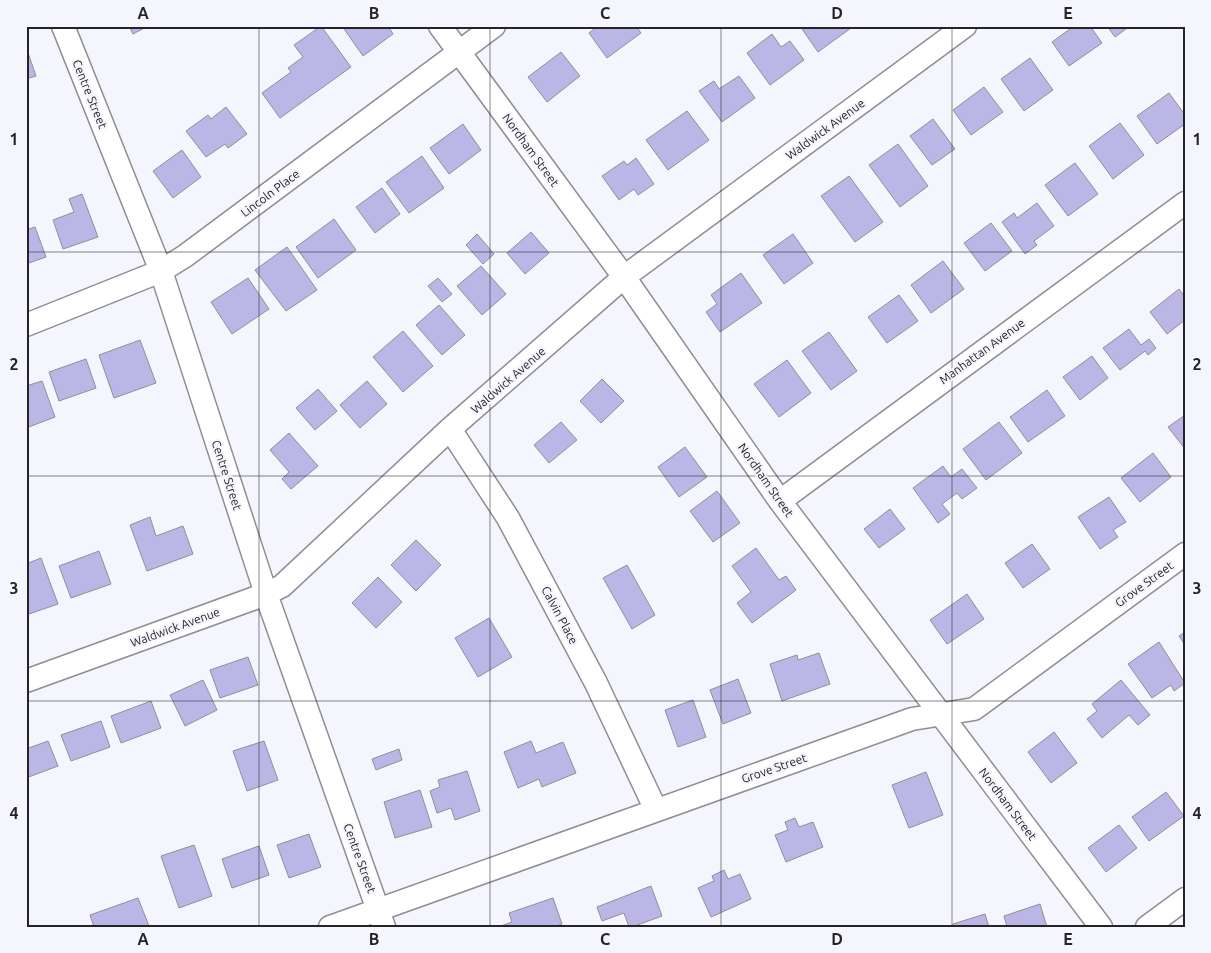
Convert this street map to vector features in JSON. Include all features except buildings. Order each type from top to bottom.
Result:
[{"type":"street","name":"Centre Street","points":[[63,26],[161,271],[266,594],[381,918]]},
{"type":"street","name":"Nordham Street","points":[[440,26],[624,277],[780,501],[1101,927]]},
{"type":"street","name":"Lincoln Place","points":[[26,325],[161,271],[253,206],[494,26]]},
{"type":"street","name":"Waldwick Avenue","points":[[26,681],[266,594],[282,586],[450,429],[624,277],[965,26]]},
{"type":"street","name":"Manhattan Avenue","points":[[780,501],[1185,203]]},
{"type":"street","name":"Calvin Place","points":[[450,429],[508,518],[596,683],[656,810]]},
{"type":"street","name":"Grove Street","points":[[330,927],[381,918],[656,810],[912,719],[974,710],[1185,554]]},
{"type":"street","points":[[1147,927],[1185,899]]}]
